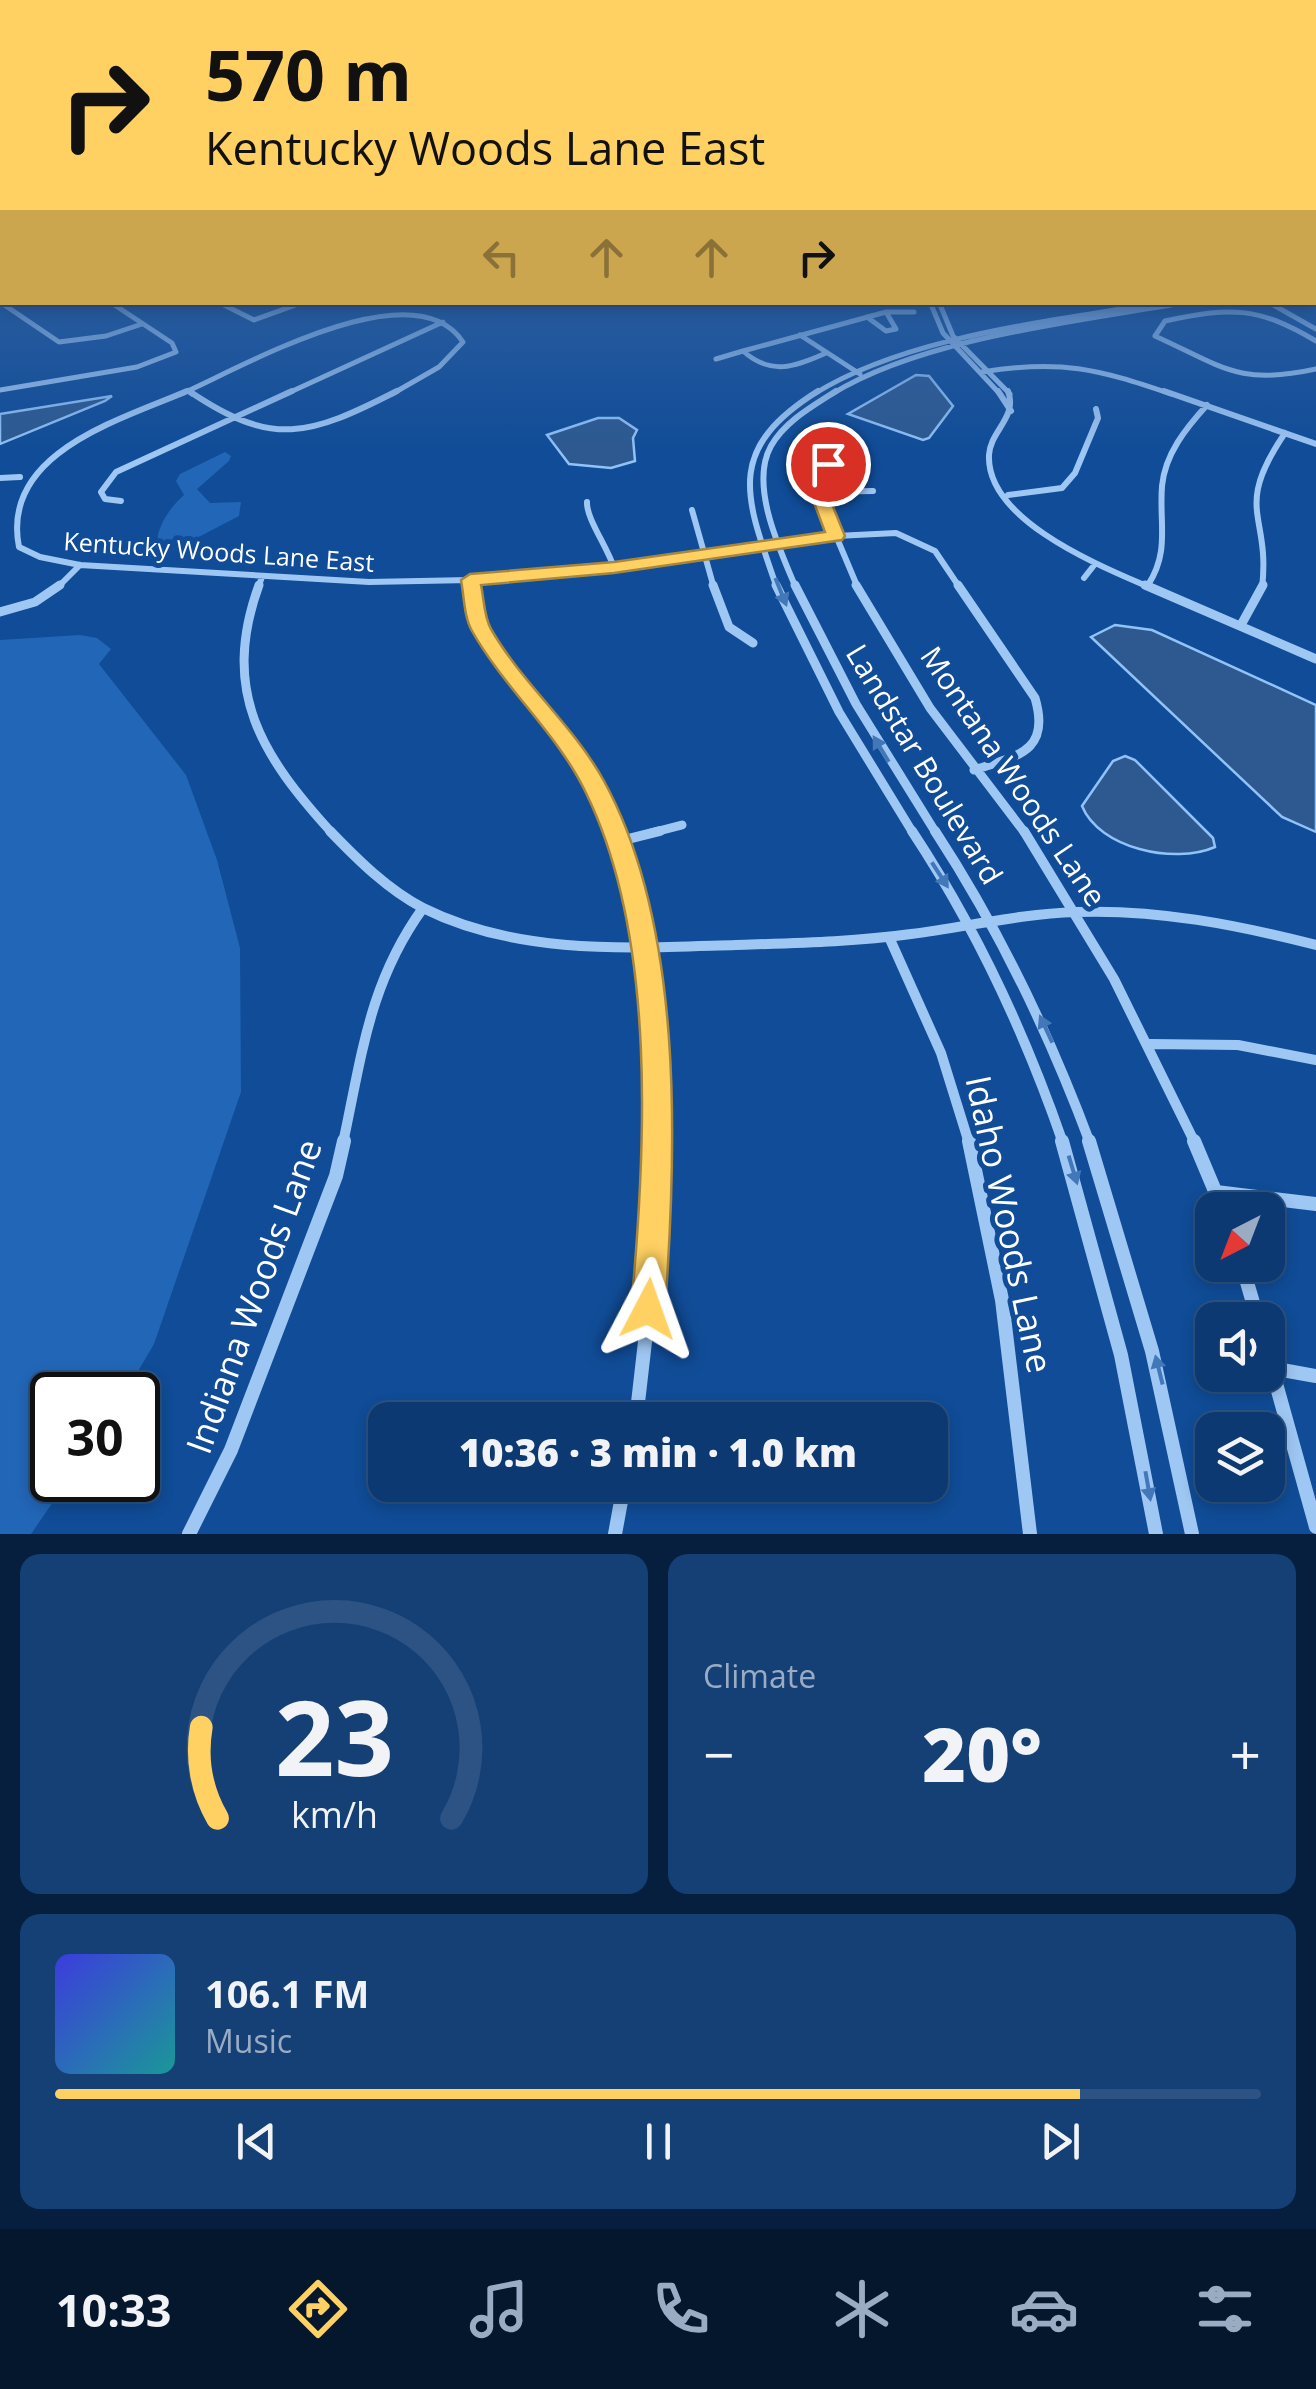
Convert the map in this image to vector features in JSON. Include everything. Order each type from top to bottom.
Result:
[{"type":"street","points":[[13,311],[59,342],[106,336],[142,324]]},
{"type":"street","points":[[0,390],[137,367],[176,352],[172,343],[122,311]]},
{"type":"street","points":[[235,311],[254,320],[280,311]]},
{"type":"street","points":[[931,311],[956,344],[986,372],[1011,411],[989,447],[988,466],[1008,496],[1046,538],[1095,564],[1316,659]]},
{"type":"street","points":[[942,311],[956,344]]},
{"type":"street","name":"Landstar Boulevard","points":[[1116,311],[956,344],[867,374],[791,409],[756,442],[748,465],[747,488],[764,546],[828,693],[970,926],[1040,1074],[1074,1173],[1131,1389],[1156,1534]]},
{"type":"street","name":"Landstar Boulevard","points":[[956,344],[1141,311]]},
{"type":"street","points":[[1216,311],[1165,320],[1155,336],[1246,377],[1272,379],[1316,369]]},
{"type":"street","points":[[1259,311],[1268,312],[1316,341]]},
{"type":"street","points":[[1284,311],[1316,325]]},
{"type":"street","points":[[1295,311],[1316,325]]},
{"type":"street","points":[[867,317],[886,331],[896,329],[886,312]]},
{"type":"street","points":[[716,359],[886,312],[914,312]]},
{"type":"street","points":[[13,487],[36,460],[58,446],[358,319],[401,313],[443,322],[462,338],[454,359],[330,421],[280,431],[256,429],[188,392]]},
{"type":"street","points":[[122,501],[102,496],[110,476],[443,322]]},
{"type":"street","points":[[800,335],[867,374]]},
{"type":"street","points":[[743,351],[776,370],[788,371],[826,352]]},
{"type":"street","points":[[986,372],[1066,363],[1096,368],[1316,444]]},
{"type":"street","name":"Landstar Boulevard","points":[[867,374],[803,414],[770,446],[762,465],[762,490],[780,544],[848,693],[992,924],[1065,1070],[1106,1180],[1162,1380],[1192,1534]]},
{"type":"street","points":[[1148,584],[1166,551],[1162,487],[1166,464],[1186,428],[1207,405]]},
{"type":"street","points":[[1008,496],[1062,488],[1074,473],[1098,418],[1096,409]]},
{"type":"street","points":[[1241,624],[1259,598],[1262,584],[1252,491],[1257,473],[1285,433]]},
{"type":"street","points":[[828,464],[818,472],[818,492],[873,491]]},
{"type":"street","points":[[0,478],[20,477]]},
{"type":"street","name":"Montana Woods Lane","points":[[818,492],[836,536],[899,658],[974,770],[1034,844],[1128,996],[1216,1192]]},
{"type":"street","points":[[587,502],[586,510],[607,542],[614,568]]},
{"type":"street","points":[[692,510],[722,616],[729,628],[753,643]]},
{"type":"street","name":"Kentucky Woods Lane East","points":[[6,529],[19,547],[44,559],[80,565],[369,582],[470,580],[614,568],[836,536],[896,533],[935,552],[1036,698],[1043,731],[1031,749],[974,770]]},
{"type":"street","points":[[1084,578],[1095,564]]},
{"type":"street","points":[[0,612],[27,606],[59,589],[80,565]]},
{"type":"street","points":[[262,577],[241,641],[242,675],[260,738],[276,771],[378,878],[423,908],[482,931],[538,944],[644,948],[889,937],[1075,912],[1169,915],[1316,946]]},
{"type":"street","points":[[470,580],[480,628],[594,783],[620,841],[644,948],[655,1073],[657,1200],[638,1402]]},
{"type":"street","points":[[620,841],[682,825]]},
{"type":"street","name":"Indiana Woods Lane","points":[[188,1534],[231,1450],[336,1176],[377,987],[396,944],[423,908]]},
{"type":"street","name":"Idaho Woods Lane","points":[[889,937],[947,1070],[976,1176],[1010,1343],[1030,1534]]},
{"type":"street","points":[[1150,1044],[1238,1046],[1316,1060]]},
{"type":"street","points":[[1285,1200],[1316,1204]]},
{"type":"street","points":[[1285,1366],[1316,1376]]},
{"type":"street","points":[[1278,1392],[1316,1527]]},
{"type":"street","points":[[615,1534],[621,1502]]},
{"type":"shaded area","points":[[916,375],[929,376],[953,406],[929,438],[923,440],[848,414]]},
{"type":"shaded area","points":[[112,396],[105,401],[0,444],[0,414]]},
{"type":"shaded area","points":[[598,418],[619,418],[637,430],[633,438],[635,461],[611,468],[569,464],[547,435]]},
{"type":"shaded area","points":[[225,452],[231,456],[229,461],[197,489],[210,503],[241,502],[239,516],[168,553],[158,550],[164,520],[184,495],[176,481],[180,474]]},
{"type":"shaded area","points":[[1115,625],[1152,630],[1316,705],[1316,832],[1282,817],[1091,637]]},
{"type":"shaded area","points":[[80,635],[97,638],[111,649],[99,664],[186,775],[217,860],[240,948],[241,1092],[154,1344],[138,1372],[30,1372],[30,1502],[53,1502],[31,1534],[0,1534],[0,640]]},
{"type":"shaded area","points":[[1125,756],[1135,760],[1213,838],[1215,847],[1198,852],[1159,853],[1121,842],[1091,821],[1082,806],[1113,761]]},
{"type":"route","points":[[648,1309],[657,1200],[655,1073],[644,948],[631,886],[620,841],[594,783],[480,628],[471,602],[470,580],[614,568],[836,536],[818,492],[818,472],[828,464]]}]
